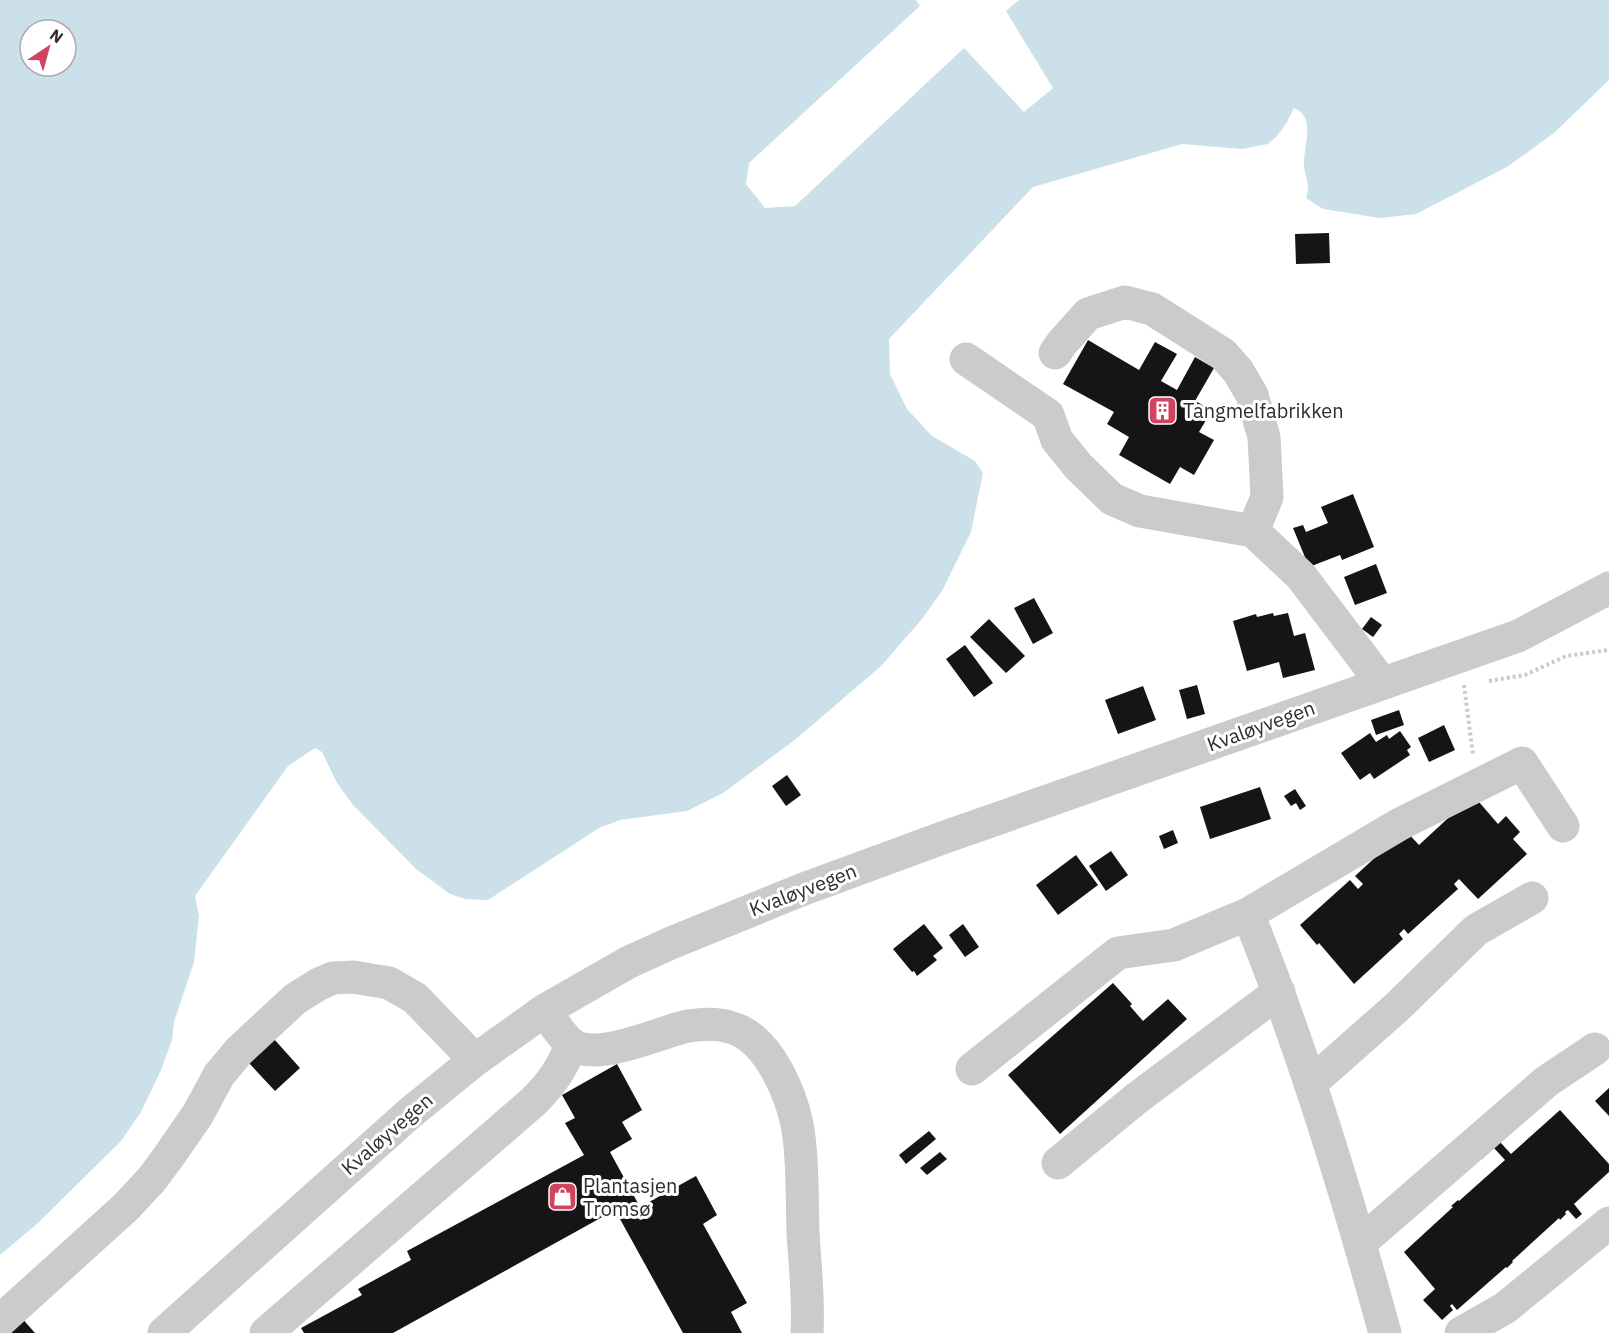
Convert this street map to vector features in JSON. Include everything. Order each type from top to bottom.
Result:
[{"type":"street","points":[[1055,353],[1088,314],[1125,302],[1152,309],[1222,354],[1238,370],[1252,395],[1264,437],[1267,497],[1253,531]]},
{"type":"street","points":[[966,359],[1047,415],[1058,440],[1078,466],[1112,499],[1140,511],[1253,531],[1301,576],[1382,683]]},
{"type":"street","name":"Kvaløyvegen","points":[[164,1333],[410,1113],[475,1060],[545,1010],[640,957],[801,890],[1518,636],[1609,588]]},
{"type":"street","name":"Kvaløyvegen","points":[[1542,625],[1609,613]]},
{"type":"street","points":[[972,1069],[1118,953],[1174,945],[1248,914],[1400,824],[1522,763],[1563,826]]},
{"type":"street","points":[[1310,1084],[1396,1008],[1476,930],[1532,897]]},
{"type":"street","points":[[1248,914],[1310,1084],[1360,1243],[1384,1333]]},
{"type":"street","points":[[0,1321],[126,1207],[152,1179],[198,1114],[219,1075],[239,1051],[295,999],[319,984],[333,978],[353,977],[389,983],[415,998],[475,1060]]},
{"type":"street","points":[[1058,1163],[1137,1098],[1278,992]]},
{"type":"street","points":[[545,1010],[571,1044],[584,1049],[618,1047],[689,1026],[709,1024],[730,1027],[749,1035],[766,1053],[788,1095],[799,1136],[808,1303],[807,1333]]},
{"type":"street","points":[[266,1333],[533,1102],[557,1075],[571,1044]]},
{"type":"street","points":[[1360,1243],[1547,1081],[1596,1049]]},
{"type":"street","points":[[1461,1333],[1505,1308],[1609,1223]]},
{"type":"path","points":[[1485,682],[1525,675],[1566,656],[1609,650]]},
{"type":"path","points":[[1455,685],[1474,683]]},
{"type":"path","points":[[1464,684],[1477,786]]},
{"type":"water","points":[[0,0],[916,0],[920,6],[749,163],[746,184],[765,208],[795,206],[964,48],[1024,112],[1053,88],[1006,11],[1019,0],[1609,0],[1609,80],[1554,133],[1507,167],[1416,214],[1380,218],[1323,209],[1306,198],[1308,185],[1304,158],[1307,125],[1301,112],[1294,108],[1286,124],[1268,144],[1242,149],[1182,144],[1033,187],[889,339],[890,374],[907,409],[932,436],[975,461],[983,473],[971,532],[942,591],[922,619],[881,666],[796,739],[723,793],[687,811],[620,820],[599,828],[488,900],[465,899],[450,894],[416,869],[354,806],[337,783],[322,752],[315,748],[288,766],[195,896],[199,916],[194,962],[174,1022],[172,1040],[141,1112],[121,1141],[38,1223],[0,1255]]},
{"type":"building","points":[[1329,233],[1330,263],[1296,264],[1295,234]]},
{"type":"building","name":"Tangmelfabrikken","points":[[1088,340],[1139,370],[1155,342],[1177,354],[1161,381],[1177,390],[1195,357],[1214,368],[1195,401],[1212,410],[1199,432],[1214,440],[1194,475],[1180,467],[1170,484],[1119,455],[1129,437],[1107,424],[1114,412],[1063,384]]},
{"type":"building","points":[[1353,494],[1374,547],[1342,560],[1340,555],[1309,567],[1293,528],[1303,525],[1306,532],[1328,523],[1321,507]]},
{"type":"building","points":[[1376,564],[1387,593],[1355,605],[1344,577]]},
{"type":"building","points":[[1034,598],[1053,633],[1033,644],[1014,608]]},
{"type":"building","points":[[1273,613],[1274,616],[1288,613],[1294,636],[1305,633],[1315,670],[1283,678],[1279,662],[1247,671],[1233,621],[1256,614],[1257,617]]},
{"type":"building","points":[[1371,617],[1382,625],[1373,637],[1362,629]]},
{"type":"building","points":[[989,619],[1025,656],[1006,673],[970,637]]},
{"type":"building","points":[[965,645],[993,683],[974,697],[946,659]]},
{"type":"building","points":[[1197,685],[1205,714],[1187,719],[1179,690]]},
{"type":"building","points":[[1143,686],[1156,720],[1118,734],[1105,700]]},
{"type":"building","points":[[1399,710],[1404,725],[1376,735],[1371,720]]},
{"type":"building","points":[[1444,725],[1455,750],[1429,762],[1418,738]]},
{"type":"building","points":[[1400,731],[1411,747],[1407,750],[1410,755],[1374,779],[1370,773],[1360,780],[1341,753],[1370,733],[1376,742],[1387,735],[1389,739]]},
{"type":"building","points":[[787,775],[801,795],[786,806],[772,786]]},
{"type":"building","points":[[1260,787],[1271,819],[1210,839],[1200,807]]},
{"type":"building","points":[[1295,789],[1306,806],[1300,810],[1296,803],[1291,806],[1284,796]]},
{"type":"building","points":[[1473,795],[1498,824],[1506,816],[1520,832],[1513,839],[1527,854],[1478,899],[1459,879],[1454,884],[1458,889],[1408,934],[1404,929],[1399,934],[1403,939],[1354,984],[1319,943],[1317,945],[1300,925],[1350,880],[1358,889],[1363,884],[1355,876],[1405,830],[1419,845]]},
{"type":"building","points":[[1173,830],[1178,843],[1164,849],[1159,836]]},
{"type":"building","points":[[1111,851],[1128,875],[1106,891],[1089,866]]},
{"type":"building","points":[[1076,855],[1098,885],[1058,915],[1036,885]]},
{"type":"building","points":[[924,924],[943,948],[933,956],[937,960],[917,976],[893,949]]},
{"type":"building","points":[[963,924],[979,947],[965,957],[949,935]]},
{"type":"building","points":[[1113,983],[1132,1004],[1130,1006],[1143,1021],[1168,999],[1187,1019],[1060,1134],[1008,1075]]},
{"type":"building","points":[[274,1039],[300,1068],[275,1091],[248,1062]]},
{"type":"building","points":[[617,1064],[642,1110],[622,1122],[632,1139],[610,1152],[640,1207],[696,1176],[717,1215],[703,1224],[747,1303],[731,1312],[742,1333],[683,1333],[615,1210],[393,1333],[304,1333],[301,1328],[362,1295],[358,1289],[411,1260],[407,1251],[584,1155],[565,1123],[575,1118],[562,1095]]},
{"type":"building","points":[[1609,1088],[1609,1116],[1595,1101]]},
{"type":"building","points":[[1560,1110],[1609,1164],[1609,1172],[1574,1204],[1582,1214],[1576,1219],[1568,1210],[1565,1212],[1566,1214],[1560,1220],[1559,1218],[1507,1268],[1457,1310],[1452,1304],[1450,1306],[1453,1310],[1442,1320],[1423,1300],[1435,1289],[1404,1252],[1453,1207],[1451,1206],[1505,1160],[1494,1148],[1482,1159],[1474,1151],[1500,1142],[1511,1154]]},
{"type":"building","points":[[929,1131],[936,1139],[906,1164],[899,1155]]},
{"type":"building","points":[[940,1152],[947,1159],[927,1175],[920,1168]]},
{"type":"building","points":[[20,1316],[35,1333],[0,1333]]},
{"type":"place","name":"Tangmelfabrikken","points":[[1162,411]]},
{"type":"place","name":"Plantasjen Tromsø","points":[[562,1197]]}]
